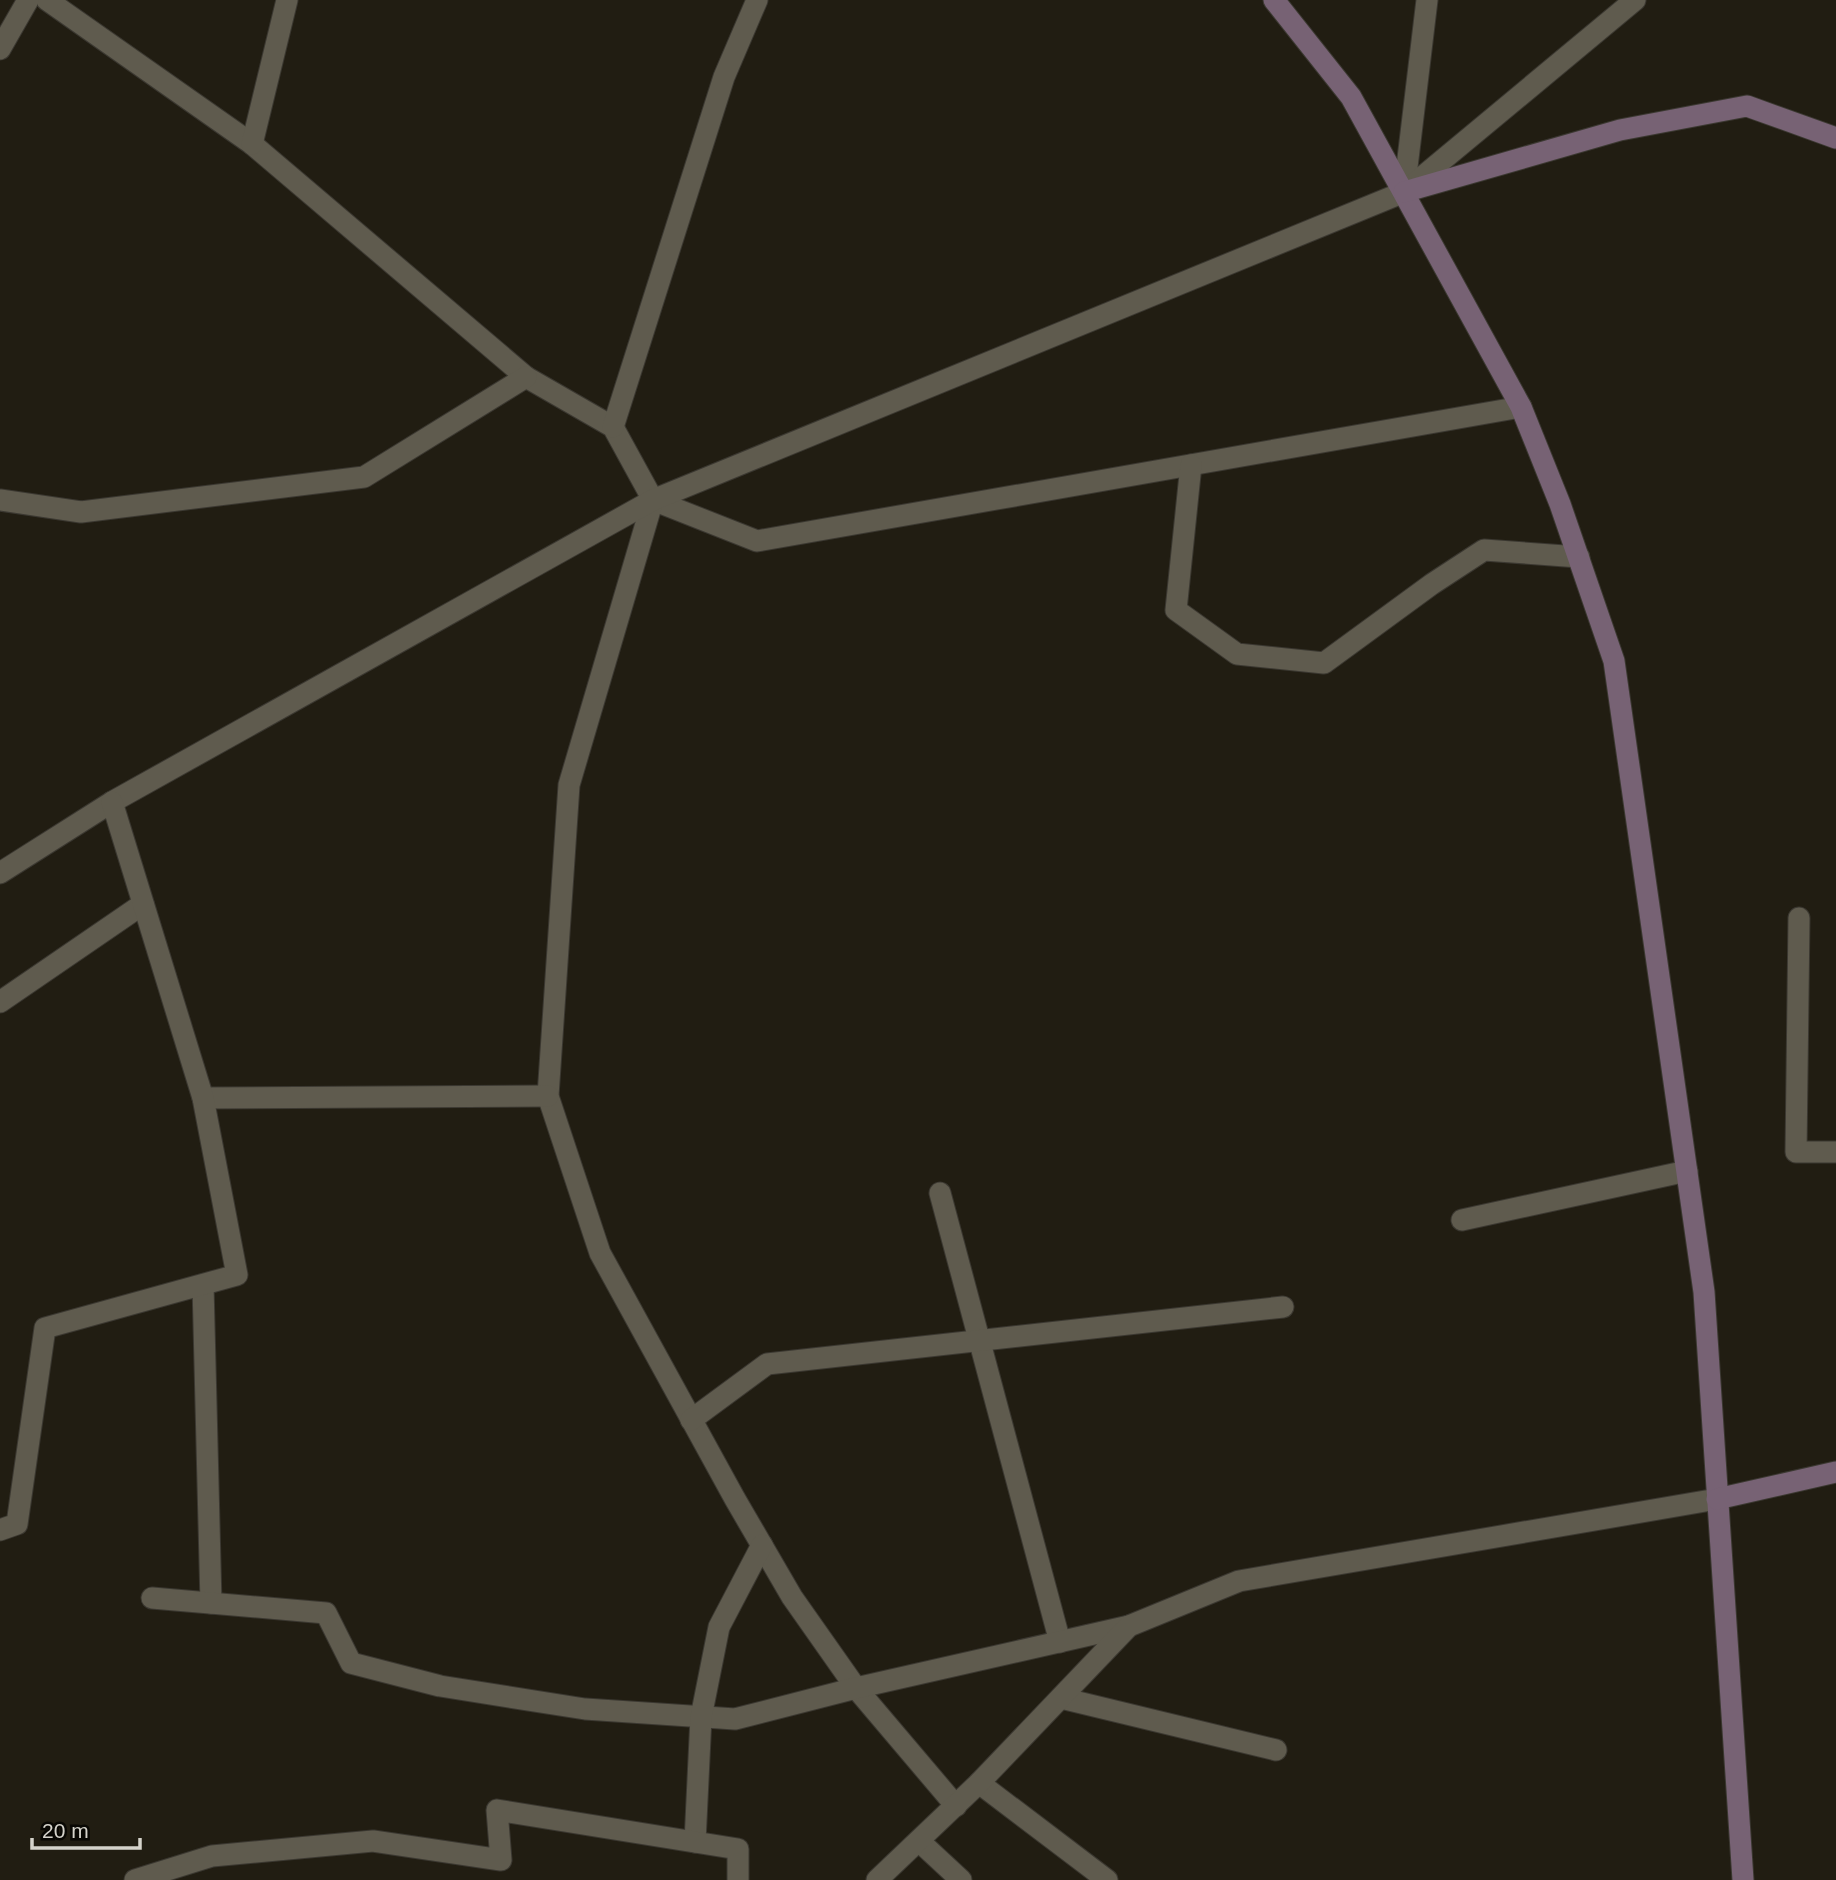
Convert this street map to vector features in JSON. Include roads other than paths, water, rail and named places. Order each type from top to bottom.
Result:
[{"type":"street","points":[[0,49],[28,0]]},
{"type":"street","points":[[47,0],[252,144],[526,377],[613,427],[653,500],[757,541],[1521,407]]},
{"type":"street","points":[[252,144],[287,0]]},
{"type":"street","points":[[613,427],[724,77],[757,0]]},
{"type":"street","points":[[1273,0],[1351,97],[1521,407],[1579,557],[1614,661],[1704,1292],[1743,1880]]},
{"type":"street","points":[[1404,192],[1427,0]]},
{"type":"street","points":[[1404,192],[1634,0]]},
{"type":"street","points":[[0,873],[112,802],[653,500],[1404,192],[1620,130],[1747,106],[1836,138]]},
{"type":"street","points":[[0,500],[81,512],[364,477],[526,377]]},
{"type":"street","points":[[1191,465],[1176,610],[1237,654],[1324,663],[1432,584],[1484,550],[1579,557]]},
{"type":"street","points":[[653,500],[569,785],[548,1096],[600,1253],[762,1545],[792,1597],[856,1688],[956,1806]]},
{"type":"street","points":[[0,1530],[17,1524],[45,1328],[237,1275],[203,1098],[112,802]]},
{"type":"street","points":[[0,1002],[144,904]]},
{"type":"street","points":[[1799,918],[1796,1152],[1836,1152]]},
{"type":"street","points":[[203,1098],[548,1096]]},
{"type":"street","points":[[1462,1220],[1687,1171]]},
{"type":"street","points":[[940,1194],[1060,1642]]},
{"type":"street","points":[[203,1284],[211,1603]]},
{"type":"street","points":[[691,1420],[767,1364],[1283,1307]]},
{"type":"street","points":[[152,1598],[326,1613],[351,1663],[440,1686],[585,1709],[736,1719],[856,1688],[1129,1626],[1239,1581],[1717,1499],[1836,1472]]},
{"type":"street","points":[[695,1842],[701,1717],[719,1627],[762,1545]]},
{"type":"street","points":[[877,1880],[979,1783],[1129,1626]]},
{"type":"street","points":[[1061,1698],[1276,1750]]},
{"type":"street","points":[[979,1783],[1108,1880]]},
{"type":"street","points":[[135,1880],[212,1856],[373,1841],[501,1860],[497,1810],[738,1849],[737,1880]]},
{"type":"street","points":[[919,1841],[961,1880]]}]
